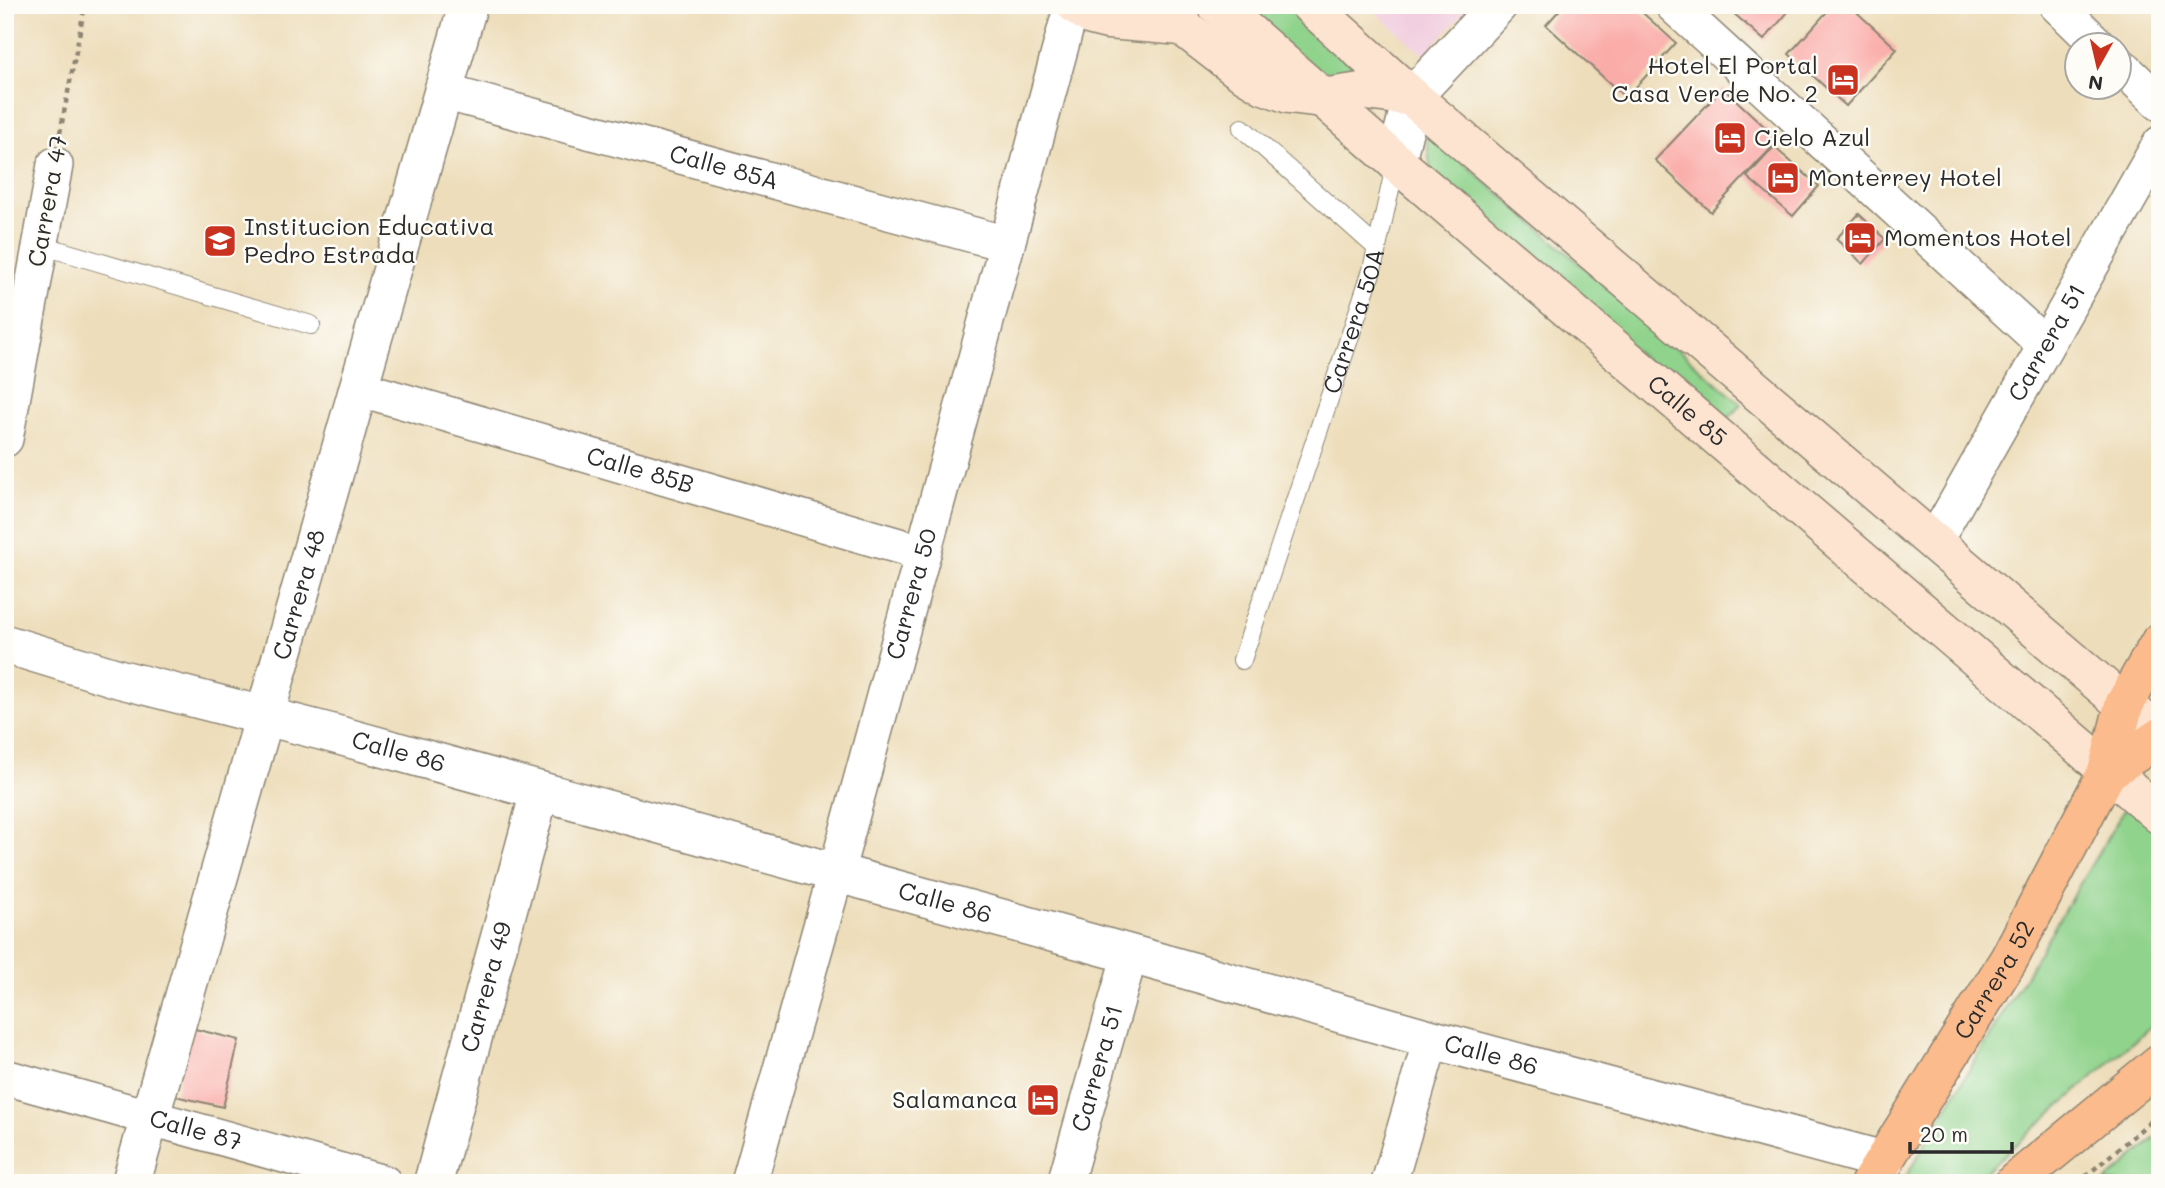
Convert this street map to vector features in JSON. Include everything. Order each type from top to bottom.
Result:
[{"type":"main road","points":[[1074,5],[1092,16],[1108,20],[1182,26],[1239,70],[1264,85],[1289,94],[1322,98],[1367,91],[1412,97]]},
{"type":"main road","name":"Calle 85","points":[[1217,5],[1396,162],[2160,815]]},
{"type":"main road","points":[[1310,5],[1412,97],[2160,736]]},
{"type":"main road","name":"Carrera 52","points":[[1877,1172],[2009,958],[2107,772],[2124,705],[2160,642]]},
{"type":"main road","name":"Carrera 52","points":[[2107,772],[2160,736]]},
{"type":"main road","points":[[2014,1183],[2160,1063]]},
{"type":"street","name":"Carrera 48","points":[[131,1183],[468,5]]},
{"type":"street","name":"Carrera 50","points":[[749,1183],[1074,5]]},
{"type":"street","name":"Carrera 50A","points":[[1396,162],[1412,97],[1498,5]]},
{"type":"street","points":[[1673,5],[2045,345]]},
{"type":"street","points":[[2057,5],[2085,32]]},
{"type":"street","points":[[2134,79],[2160,103]]},
{"type":"street","name":"Calle 85A","points":[[444,92],[1007,244]]},
{"type":"street","name":"Carrera 51","points":[[1934,542],[2160,144]]},
{"type":"street","name":"Carrera 47","points":[[5,439],[55,165]]},
{"type":"street","name":"Calle 85B","points":[[359,388],[923,553]]},
{"type":"street","name":"Calle 86","points":[[5,644],[120,679],[240,712],[265,716],[1130,954],[1431,1039],[1877,1172]]},
{"type":"street","name":"Carrera 49","points":[[433,1183],[540,791]]},
{"type":"street","name":"Carrera 51","points":[[1065,1183],[1130,954]]},
{"type":"street","points":[[1389,1183],[1431,1039]]},
{"type":"street","name":"Calle 87","points":[[5,1077],[384,1183]]},
{"type":"lane","points":[[1242,128],[1377,248]]},
{"type":"lane","name":"Carrera 50A","points":[[1242,660],[1377,248],[1396,162]]},
{"type":"lane","points":[[41,245],[311,325]]},
{"type":"path","name":"Carrera 47","points":[[55,165],[85,5]]},
{"type":"path","points":[[2078,1183],[2160,1114]]},
{"type":"shaded area","points":[[1367,5],[1471,5],[1424,55]]},
{"type":"green space","points":[[1239,5],[1286,5],[1364,76],[1322,81]]},
{"type":"green space","points":[[1426,130],[1741,404],[1722,426],[1431,175]]},
{"type":"green space","points":[[2128,803],[2160,830],[2160,1018],[1972,1183],[1902,1183]]},
{"type":"green space","points":[[2160,1134],[2160,1183],[2104,1183]]},
{"type":"building","points":[[1564,5],[1634,5],[1676,43],[1626,98],[1546,25]]},
{"type":"building","points":[[1737,5],[1794,5],[1764,40],[1731,11]]},
{"type":"building","name":"Hotel El Portal Casa Verde No. 2","points":[[1833,5],[1849,5],[1897,49],[1846,106],[1789,54]]},
{"type":"building","points":[[1723,88],[1779,140],[1711,212],[1655,160]]},
{"type":"building","points":[[1774,147],[1819,186],[1793,216],[1747,177]]},
{"type":"building","points":[[1859,214],[1885,239],[1863,264],[1836,239]]},
{"type":"building","points":[[191,1028],[239,1040],[223,1107],[175,1096]]},
{"type":"place","name":"Hotel El Portal Casa Verde No. 2","points":[[1843,80]]},
{"type":"place","name":"Cielo Azul","points":[[1730,138]]},
{"type":"place","name":"Monterrey Hotel","points":[[1783,178]]},
{"type":"place","name":"Momentos Hotel","points":[[1860,238]]},
{"type":"place","name":"Institucion Educativa Pedro Estrada","points":[[220,241]]},
{"type":"place","name":"Salamanca","points":[[1043,1100]]}]
